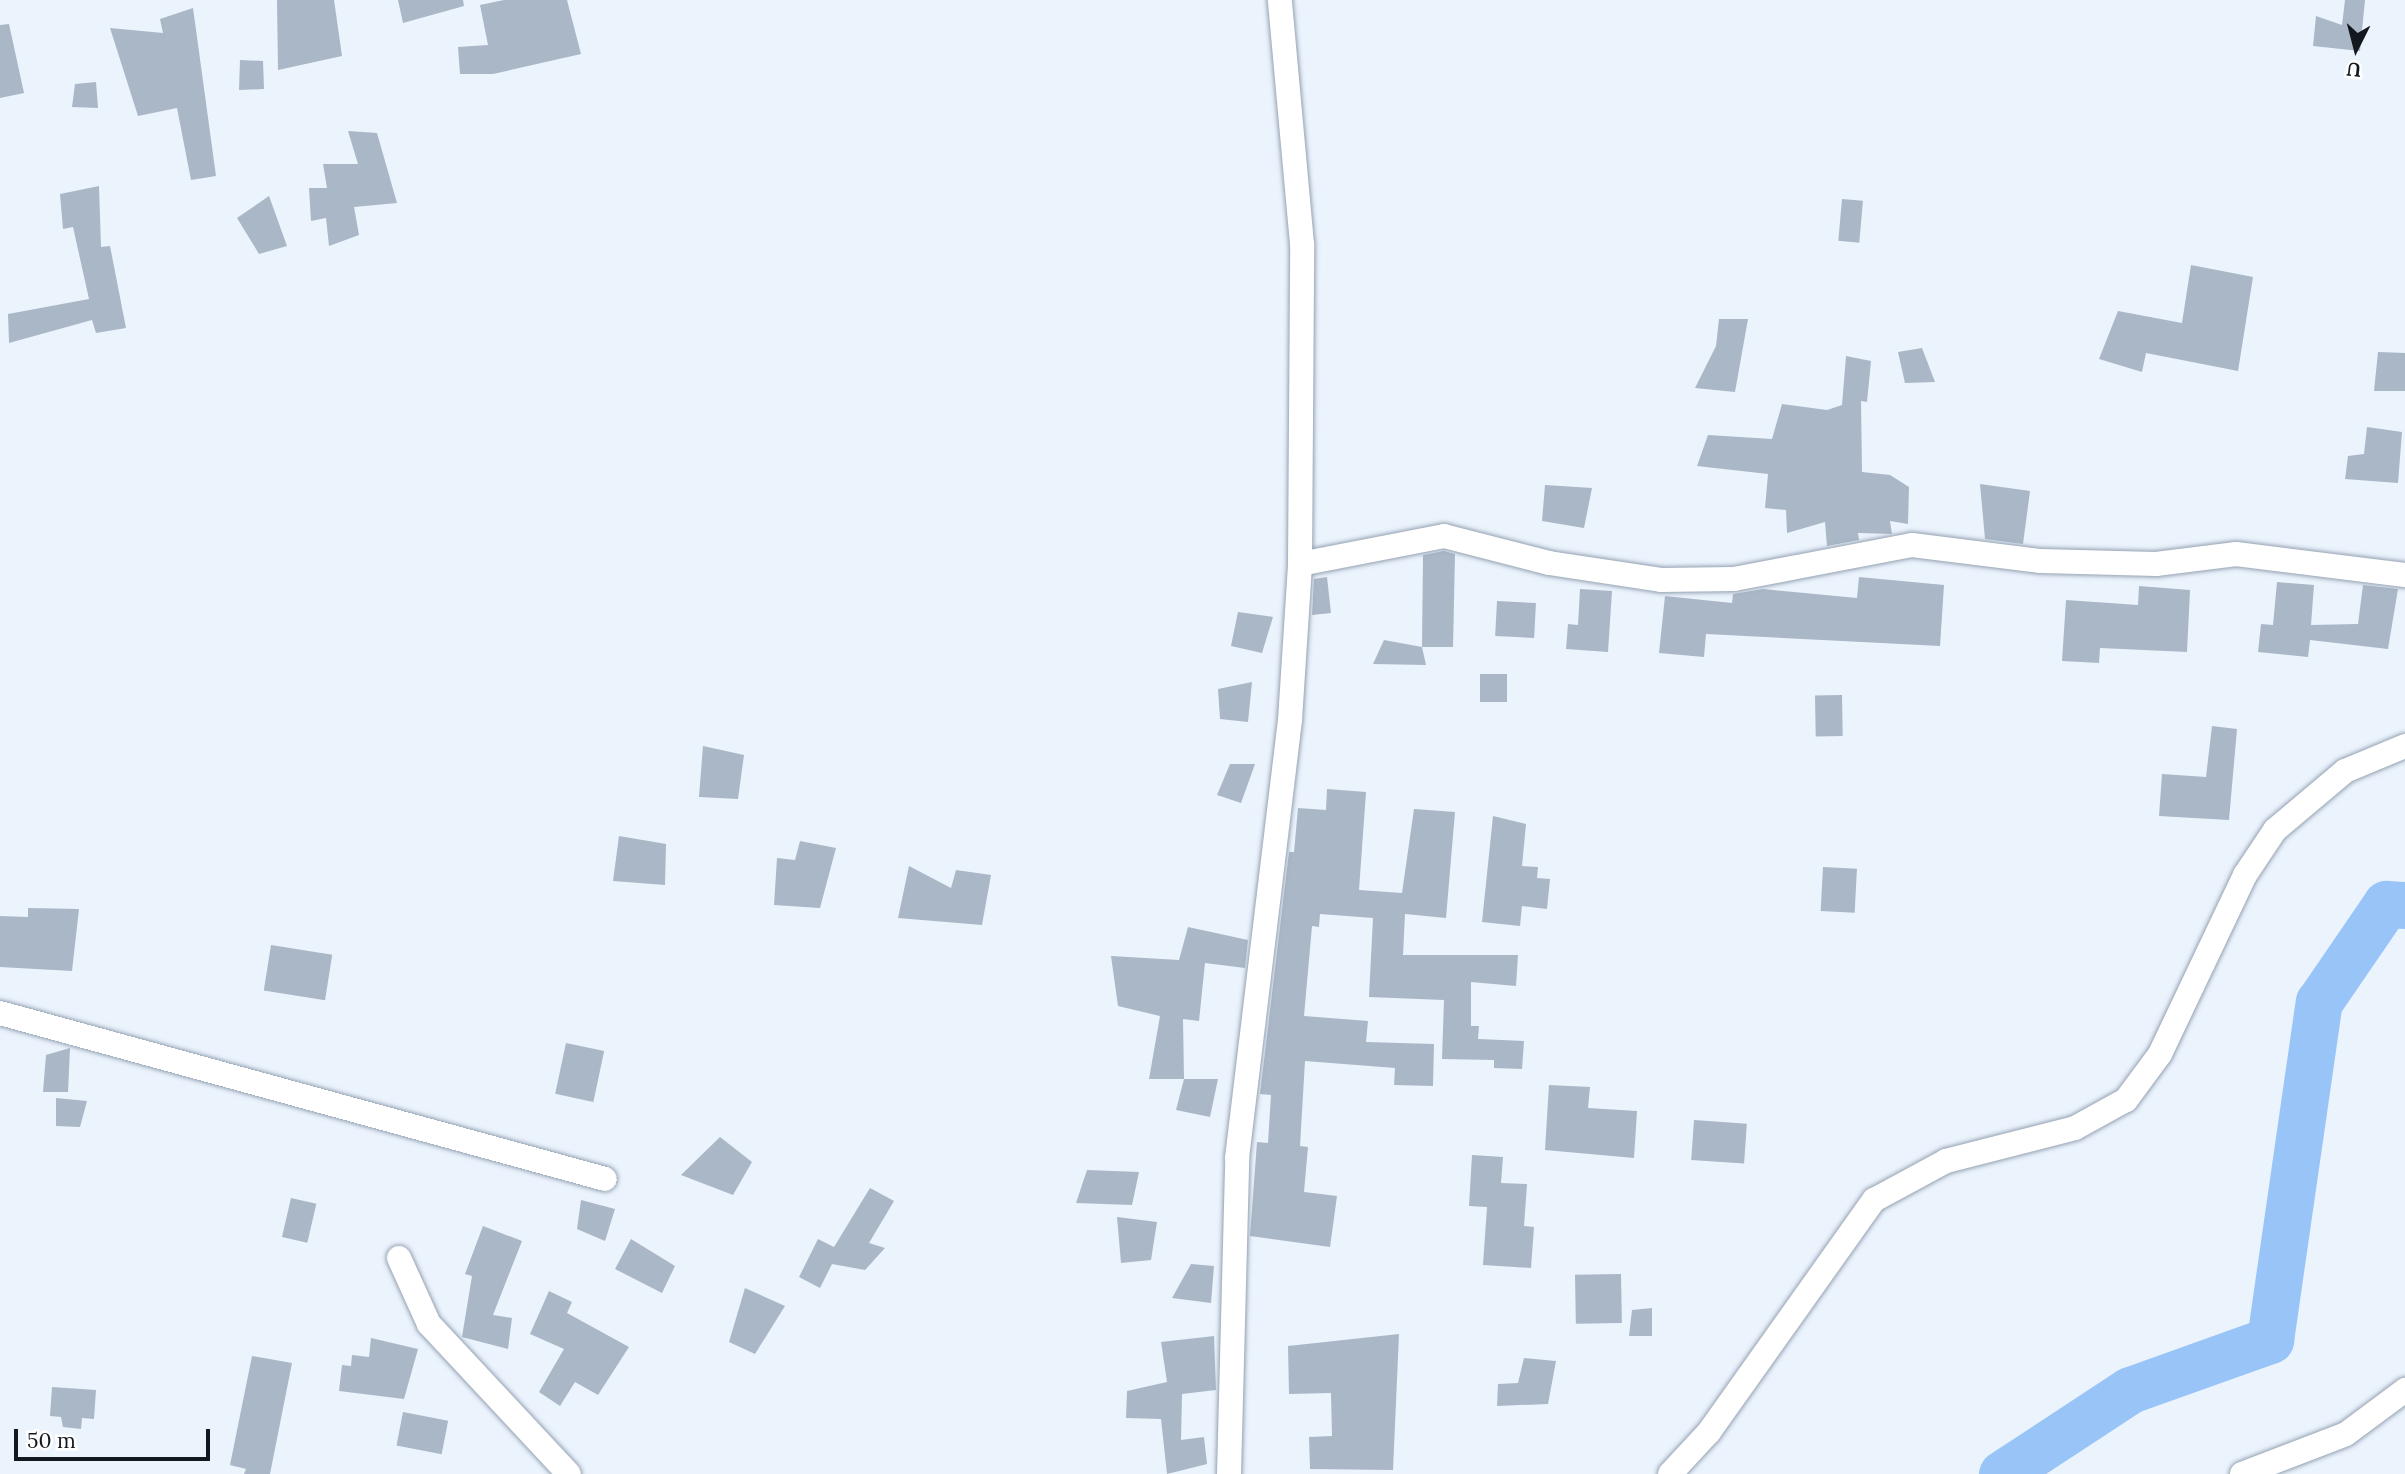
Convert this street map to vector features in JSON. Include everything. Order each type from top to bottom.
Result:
[{"type":"street","points":[[1229,1474],[1237,1157],[1290,720],[1300,564],[1302,244],[1280,0]]},
{"type":"street","points":[[1300,564],[1444,536],[1549,564],[1661,580],[1734,579],[1912,545],[2066,562],[2165,564],[2236,554],[2405,575]]},
{"type":"street","points":[[1670,1474],[1709,1432],[1874,1200],[1946,1161],[2075,1128],[2126,1100],[2160,1054],[2245,875],[2275,830],[2345,771],[2405,746]]},
{"type":"street","points":[[0,1013],[605,1179]]},
{"type":"street","points":[[399,1258],[429,1324],[569,1474]]},
{"type":"street","points":[[2242,1474],[2346,1434],[2405,1390]]},
{"type":"building","points":[[277,0],[334,0],[342,56],[278,70]]},
{"type":"building","points":[[398,0],[463,0],[464,6],[403,23]]},
{"type":"building","points":[[504,0],[567,0],[581,54],[493,74],[460,74],[458,47],[488,45],[480,5]]},
{"type":"building","points":[[2345,0],[2365,0],[2360,51],[2313,46],[2316,16],[2342,25]]},
{"type":"building","points":[[193,8],[216,176],[191,180],[177,108],[138,116],[110,28],[163,33],[160,19]]},
{"type":"building","points":[[9,24],[24,93],[0,98],[0,25]]},
{"type":"building","points":[[240,60],[263,61],[264,89],[239,90]]},
{"type":"building","points":[[96,82],[98,108],[72,107],[75,84]]},
{"type":"building","points":[[348,131],[377,133],[397,203],[354,207],[359,235],[329,246],[326,218],[311,221],[309,188],[327,188],[323,164],[358,164]]},
{"type":"building","points":[[99,186],[101,247],[110,246],[126,328],[96,333],[92,320],[9,343],[8,314],[89,299],[73,227],[63,229],[60,194]]},
{"type":"building","points":[[269,196],[287,246],[259,254],[237,218]]},
{"type":"building","points":[[1842,199],[1863,201],[1859,243],[1838,241]]},
{"type":"building","points":[[2191,265],[2253,277],[2238,371],[2146,353],[2142,372],[2099,359],[2118,311],[2182,323]]},
{"type":"building","points":[[1719,319],[1748,319],[1735,392],[1695,388],[1716,346]]},
{"type":"building","points":[[1922,348],[1935,382],[1905,383],[1898,352]]},
{"type":"building","points":[[2378,352],[2405,353],[2405,391],[2374,391]]},
{"type":"building","points":[[1846,356],[1871,361],[1867,402],[1861,401],[1862,472],[1890,475],[1909,487],[1908,524],[1890,521],[1892,534],[1858,533],[1859,540],[1827,546],[1825,522],[1787,533],[1786,510],[1765,508],[1768,474],[1697,466],[1708,435],[1772,439],[1782,404],[1827,410],[1842,405]]},
{"type":"building","points":[[2367,427],[2402,432],[2398,483],[2345,479],[2348,456],[2364,454]]},
{"type":"building","points":[[1980,484],[2030,491],[2023,544],[1985,539]]},
{"type":"building","points":[[1545,485],[1592,488],[1584,528],[1542,521]]},
{"type":"building","points":[[1444,551],[1455,554],[1453,647],[1422,647],[1423,555]]},
{"type":"building","points":[[1327,577],[1331,613],[1312,615],[1314,579]]},
{"type":"building","points":[[1859,577],[1944,585],[1940,646],[1706,634],[1704,657],[1659,653],[1665,596],[1732,603],[1733,594],[1763,589],[1857,598]]},
{"type":"building","points":[[2277,582],[2314,585],[2311,625],[2358,624],[2363,585],[2398,589],[2388,649],[2310,640],[2308,657],[2258,652],[2261,624],[2273,625]]},
{"type":"building","points":[[2139,586],[2190,590],[2187,652],[2100,648],[2099,663],[2062,661],[2066,600],[2138,605]]},
{"type":"building","points":[[1580,589],[1612,591],[1608,652],[1566,649],[1568,624],[1578,625]]},
{"type":"building","points":[[1497,601],[1536,603],[1534,638],[1495,636]]},
{"type":"building","points":[[1238,612],[1273,617],[1262,653],[1231,646]]},
{"type":"building","points":[[1384,640],[1422,647],[1426,665],[1373,664]]},
{"type":"building","points":[[1480,674],[1507,674],[1507,702],[1480,702]]},
{"type":"building","points":[[1252,682],[1248,722],[1220,719],[1218,689]]},
{"type":"building","points":[[1815,695],[1842,695],[1843,736],[1816,736]]},
{"type":"building","points":[[2212,726],[2237,729],[2229,820],[2159,816],[2162,774],[2206,777]]},
{"type":"building","points":[[703,746],[744,755],[738,799],[699,797]]},
{"type":"building","points":[[1230,764],[1255,764],[1241,803],[1217,795]]},
{"type":"building","points":[[1327,789],[1366,792],[1359,890],[1402,893],[1414,809],[1455,812],[1446,918],[1405,914],[1403,955],[1518,955],[1516,986],[1471,982],[1471,1026],[1479,1026],[1478,1039],[1524,1041],[1522,1069],[1494,1068],[1494,1060],[1442,1059],[1444,1000],[1369,997],[1373,918],[1320,914],[1319,927],[1312,926],[1304,1016],[1368,1021],[1366,1042],[1434,1044],[1433,1086],[1394,1085],[1395,1068],[1305,1061],[1300,1146],[1308,1147],[1304,1192],[1337,1196],[1330,1247],[1250,1236],[1257,1142],[1268,1143],[1271,1095],[1260,1094],[1289,852],[1294,852],[1298,808],[1326,810]]},
{"type":"building","points":[[1493,816],[1526,824],[1522,866],[1538,867],[1537,878],[1550,879],[1547,909],[1522,906],[1520,926],[1482,922]]},
{"type":"building","points":[[619,836],[666,844],[665,885],[613,881]]},
{"type":"building","points":[[800,841],[836,848],[820,908],[774,905],[777,858],[795,860]]},
{"type":"building","points":[[909,866],[951,888],[956,870],[991,875],[982,925],[898,918]]},
{"type":"building","points":[[1823,867],[1857,869],[1855,913],[1821,911]]},
{"type":"building","points":[[28,908],[79,909],[72,971],[0,967],[0,916],[28,917]]},
{"type":"building","points":[[1188,927],[1248,940],[1245,968],[1205,963],[1199,1021],[1183,1019],[1184,1079],[1149,1079],[1160,1016],[1118,1006],[1111,956],[1179,960]]},
{"type":"building","points":[[271,945],[332,955],[325,1000],[264,990]]},
{"type":"building","points":[[566,1043],[604,1051],[593,1102],[555,1094]]},
{"type":"building","points":[[70,1048],[68,1092],[43,1092],[46,1055]]},
{"type":"building","points":[[1184,1079],[1218,1079],[1210,1117],[1176,1110]]},
{"type":"building","points":[[1549,1085],[1590,1087],[1588,1108],[1637,1111],[1634,1158],[1545,1150]]},
{"type":"building","points":[[56,1098],[87,1101],[80,1127],[56,1126]]},
{"type":"building","points":[[1694,1120],[1747,1124],[1744,1164],[1691,1160]]},
{"type":"building","points":[[720,1137],[752,1162],[733,1195],[681,1175]]},
{"type":"building","points":[[1472,1155],[1503,1157],[1501,1183],[1527,1184],[1524,1226],[1534,1227],[1531,1268],[1483,1265],[1487,1207],[1469,1206]]},
{"type":"building","points":[[1087,1170],[1139,1172],[1132,1205],[1076,1203]]},
{"type":"building","points":[[870,1188],[894,1201],[869,1243],[885,1248],[865,1270],[832,1264],[820,1288],[799,1277],[818,1239],[834,1247]]},
{"type":"building","points":[[291,1198],[316,1204],[307,1243],[282,1237]]},
{"type":"building","points":[[581,1200],[615,1209],[605,1241],[577,1229]]},
{"type":"building","points":[[1117,1217],[1157,1222],[1151,1260],[1121,1263]]},
{"type":"building","points":[[483,1226],[522,1241],[493,1315],[512,1318],[508,1349],[462,1337],[472,1276],[465,1274]]},
{"type":"building","points":[[631,1239],[675,1266],[662,1293],[615,1269]]},
{"type":"building","points":[[1191,1264],[1214,1266],[1211,1303],[1172,1298]]},
{"type":"building","points":[[1621,1274],[1622,1323],[1576,1324],[1575,1275]]},
{"type":"building","points":[[745,1288],[785,1306],[755,1354],[729,1342]]},
{"type":"building","points":[[549,1291],[572,1302],[567,1313],[629,1347],[598,1395],[575,1382],[560,1406],[539,1392],[564,1349],[530,1334]]},
{"type":"building","points":[[1652,1308],[1652,1336],[1629,1336],[1632,1310]]},
{"type":"building","points":[[1399,1334],[1393,1470],[1310,1469],[1309,1437],[1332,1436],[1331,1393],[1289,1394],[1288,1346]]},
{"type":"building","points":[[1214,1336],[1216,1390],[1182,1394],[1181,1440],[1204,1437],[1207,1464],[1167,1474],[1161,1419],[1126,1418],[1127,1391],[1167,1382],[1161,1342]]},
{"type":"building","points":[[371,1338],[418,1349],[404,1399],[339,1391],[342,1365],[351,1366],[352,1355],[369,1357]]},
{"type":"building","points":[[252,1356],[292,1363],[270,1474],[244,1474],[246,1469],[230,1465]]},
{"type":"building","points":[[1524,1358],[1556,1361],[1548,1404],[1497,1406],[1498,1384],[1518,1383]]},
{"type":"building","points":[[52,1387],[96,1390],[94,1419],[82,1418],[81,1429],[63,1427],[61,1417],[50,1416]]},
{"type":"building","points":[[403,1412],[448,1421],[442,1454],[397,1445]]},
{"type":"waterway","points":[[2002,1474],[2130,1390],[2270,1340],[2319,1002],[2386,904],[2405,905]]}]
